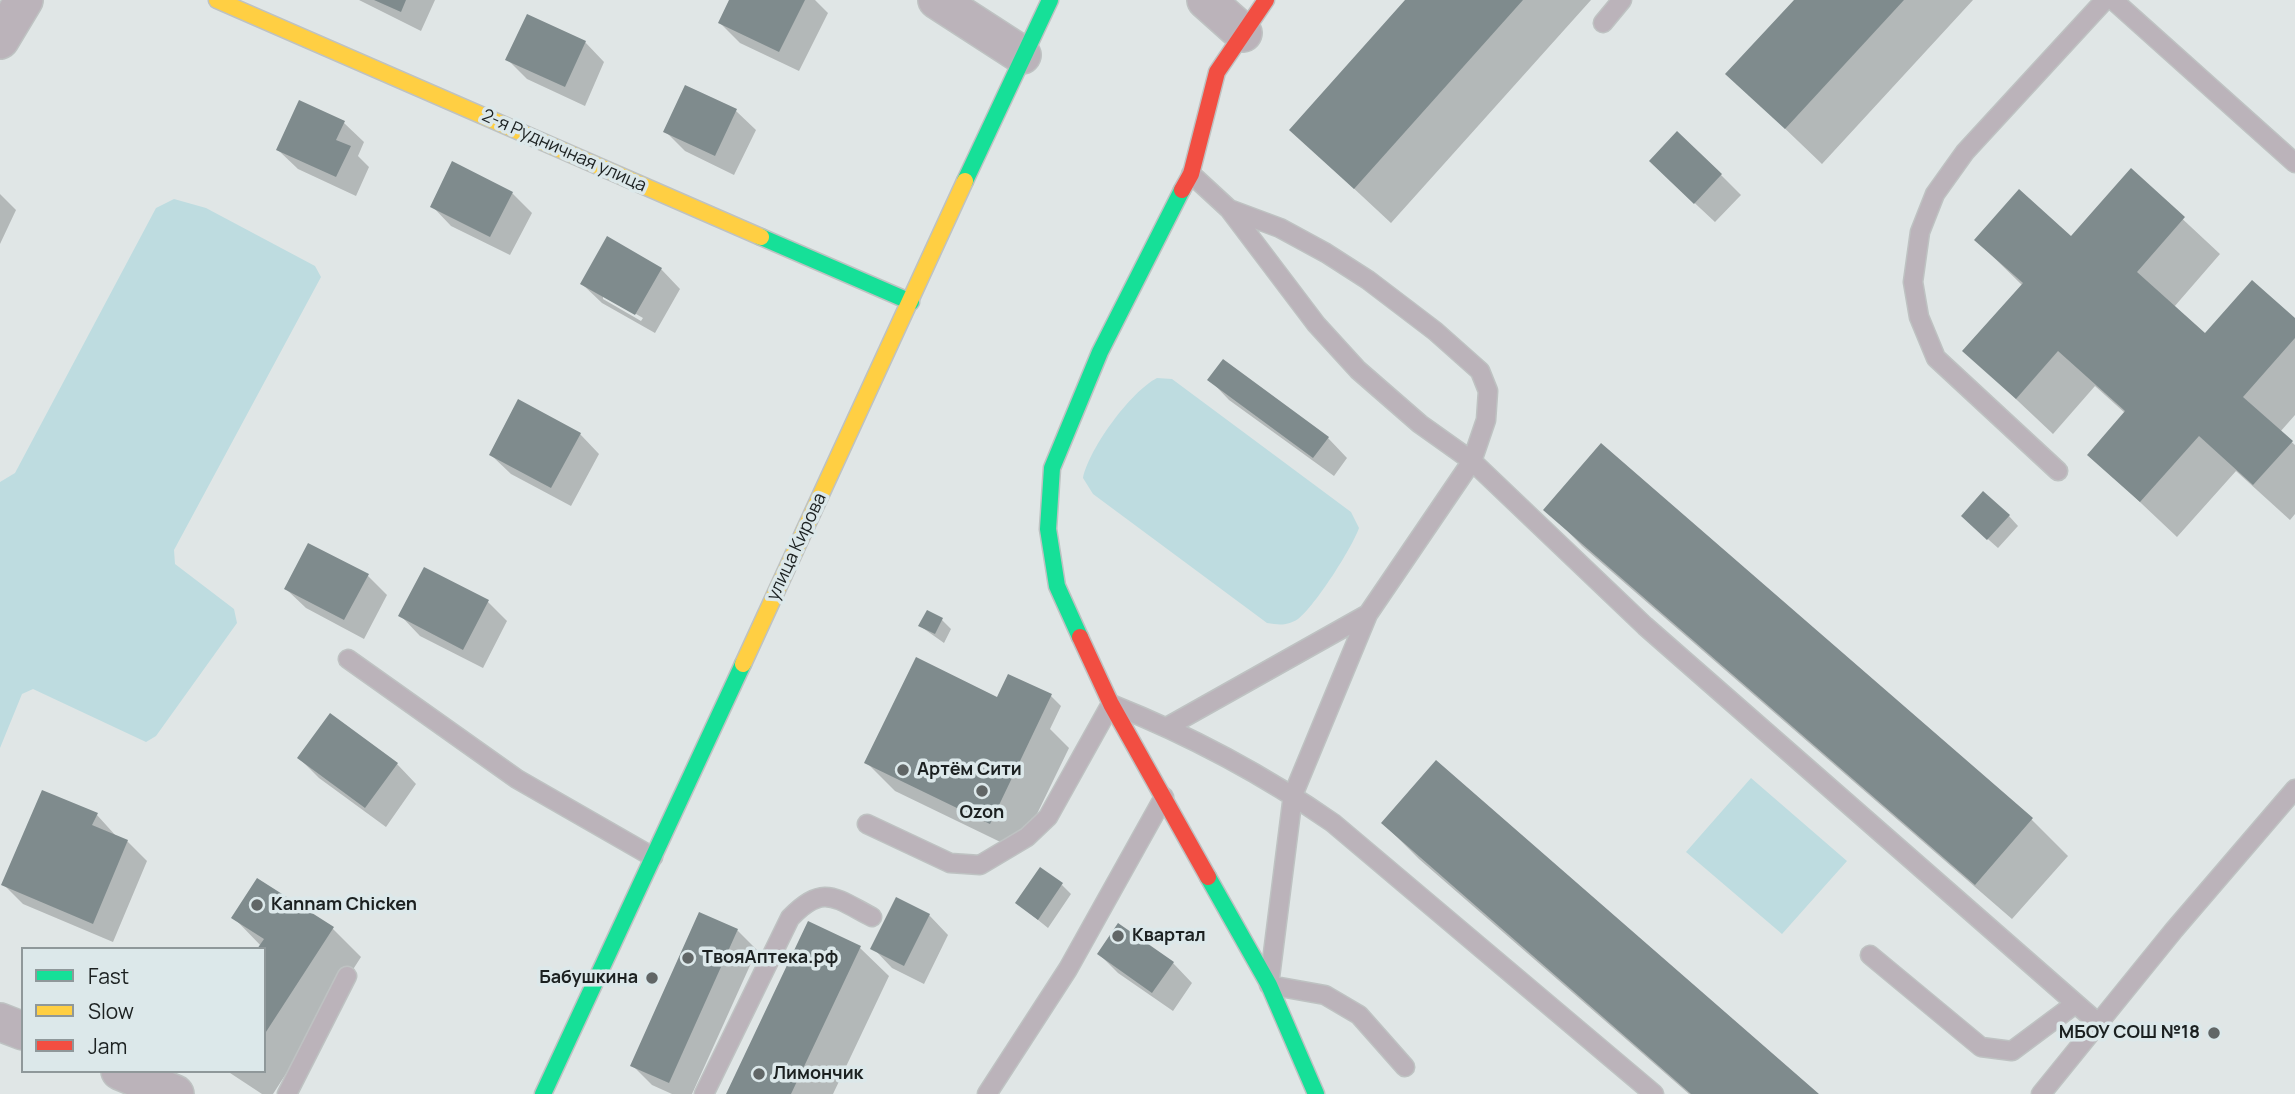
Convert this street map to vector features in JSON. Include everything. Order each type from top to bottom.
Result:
[{"type":"street","points":[[0,40],[24,0]]},
{"type":"street","name":"2-я Рудничная улица","points":[[217,0],[911,302]]},
{"type":"street","points":[[937,0],[1022,55]]},
{"type":"street","name":"улица Кирова","points":[[543,1094],[911,302],[1022,55],[1050,0]]},
{"type":"street","points":[[1206,0],[1243,33]]},
{"type":"street","points":[[1266,0],[1217,72],[1191,174],[1138,272],[1100,352],[1052,468],[1048,529],[1057,586],[1111,704],[1269,985],[1315,1094]]},
{"type":"street","points":[[0,1022],[21,1030]]},
{"type":"street","points":[[125,1073],[175,1094]]},
{"type":"lane","points":[[1602,23],[1622,0]]},
{"type":"lane","points":[[2058,471],[1936,358],[1919,317],[1913,282],[1920,232],[1935,194],[1965,152],[2105,0]]},
{"type":"lane","points":[[2113,0],[2295,163]]},
{"type":"lane","points":[[1191,174],[1229,209],[1316,324],[1358,370],[1420,424],[1472,461],[1645,626],[2098,1023]]},
{"type":"lane","points":[[1229,209],[1280,229],[1367,279],[1435,331],[1480,371],[1488,391],[1486,420],[1472,461],[1368,614],[1293,795],[1269,985],[1325,995],[1359,1015],[1405,1067]]},
{"type":"lane","points":[[1167,727],[1368,614]]},
{"type":"lane","points":[[348,659],[517,779],[653,857]]},
{"type":"lane","points":[[867,824],[950,863],[980,866],[1027,837],[1048,817],[1111,704],[1167,727],[1293,795],[1333,822],[1654,1094]]},
{"type":"lane","points":[[2041,1094],[2295,789]]},
{"type":"lane","points":[[987,1094],[1068,970],[1165,796]]},
{"type":"lane","points":[[704,1094],[790,918],[808,899],[825,896],[872,917]]},
{"type":"lane","points":[[1870,955],[1981,1047],[2012,1051],[2075,1004]]},
{"type":"lane","points":[[287,1094],[347,976]]},
{"type":"shaded area","points":[[174,199],[206,208],[315,266],[321,277],[174,550],[175,564],[234,609],[237,623],[156,736],[146,742],[33,689],[22,694],[0,748],[0,482],[15,473],[156,208]]},
{"type":"shaded area","points":[[1157,378],[1172,379],[1351,512],[1359,528],[1355,537],[1323,590],[1298,619],[1283,624],[1267,623],[1093,494],[1083,478],[1093,452],[1112,422],[1135,395]]},
{"type":"shaded area","points":[[1751,778],[1847,861],[1782,934],[1686,852]]},
{"type":"building","points":[[374,0],[406,0],[401,12]]},
{"type":"building","points":[[729,0],[805,0],[779,52],[718,23]]},
{"type":"building","points":[[1405,0],[1523,0],[1354,189],[1289,130]]},
{"type":"building","points":[[1794,0],[1904,0],[1785,129],[1725,74]]},
{"type":"building","points":[[527,14],[586,41],[565,87],[505,60]]},
{"type":"building","points":[[685,85],[737,109],[715,156],[663,132]]},
{"type":"building","points":[[299,100],[345,121],[336,140],[351,146],[336,177],[276,150]]},
{"type":"building","points":[[1677,131],[1722,174],[1694,204],[1649,161]]},
{"type":"building","points":[[452,161],[513,192],[490,237],[430,207]]},
{"type":"building","points":[[2131,168],[2185,217],[2137,272],[2205,333],[2252,280],[2295,318],[2295,338],[2243,397],[2293,441],[2253,485],[2199,436],[2140,502],[2087,455],[2125,411],[2058,351],[2016,399],[1962,351],[2023,283],[1974,240],[2019,189],[2071,236]]},
{"type":"building","points":[[607,236],[662,268],[635,315],[580,284]]},
{"type":"building","points":[[1223,359],[1329,437],[1313,458],[1207,380]]},
{"type":"building","points":[[518,399],[581,433],[551,488],[489,455]]},
{"type":"building","points":[[1601,443],[2033,818],[1975,885],[1543,510]]},
{"type":"building","points":[[1983,491],[2010,515],[1987,540],[1961,516]]},
{"type":"building","points":[[308,543],[369,574],[344,620],[284,589]]},
{"type":"building","points":[[424,567],[489,600],[463,650],[398,616]]},
{"type":"building","points":[[927,610],[943,618],[935,634],[918,626]]},
{"type":"building","points":[[916,657],[997,697],[1008,674],[1052,694],[990,824],[864,763]]},
{"type":"building","points":[[330,713],[398,763],[365,808],[297,758]]},
{"type":"building","points":[[1436,760],[1819,1094],[1691,1094],[1381,823]]},
{"type":"building","points":[[42,790],[98,813],[92,825],[128,840],[93,924],[1,885]]},
{"type":"building","points":[[1040,867],[1063,883],[1038,920],[1015,903]]},
{"type":"building","points":[[257,878],[334,927],[266,1032],[266,947],[258,947],[264,939],[231,918]]},
{"type":"building","points":[[896,897],[930,914],[904,966],[870,949]]},
{"type":"building","points":[[699,912],[738,929],[669,1083],[630,1066]]},
{"type":"building","points":[[808,921],[861,946],[791,1094],[726,1094]]},
{"type":"building","points":[[1118,923],[1174,962],[1152,993],[1097,954]]},
{"type":"traffic: fast","points":[[965,181],[1050,0]]},
{"type":"traffic: fast","points":[[1080,637],[1057,586],[1048,529],[1052,468],[1100,352],[1182,190]]},
{"type":"traffic: fast","points":[[761,237],[911,302]]},
{"type":"traffic: fast","points":[[543,1094],[743,664]]},
{"type":"traffic: fast","points":[[1208,877],[1269,985],[1316,1094]]},
{"type":"traffic: slow","points":[[217,0],[761,237]]},
{"type":"traffic: slow","points":[[743,664],[965,181]]},
{"type":"traffic: jam","points":[[1182,190],[1191,174],[1217,72],[1266,0]]},
{"type":"traffic: jam","points":[[1080,637],[1111,704],[1208,877]]},
{"type":"place","name":"Артём Сити","points":[[903,770]]},
{"type":"place","name":"Ozon","points":[[982,791]]},
{"type":"place","name":"Kannam Chicken","points":[[257,905]]},
{"type":"place","name":"Квартал","points":[[1118,936]]},
{"type":"place","name":"ТвояАптека.рф","points":[[688,958]]},
{"type":"place","name":"Бабушкина","points":[[652,978]]},
{"type":"place","name":"МБОУ СОШ №18","points":[[2214,1033]]},
{"type":"place","name":"Лимончик","points":[[759,1074]]}]
